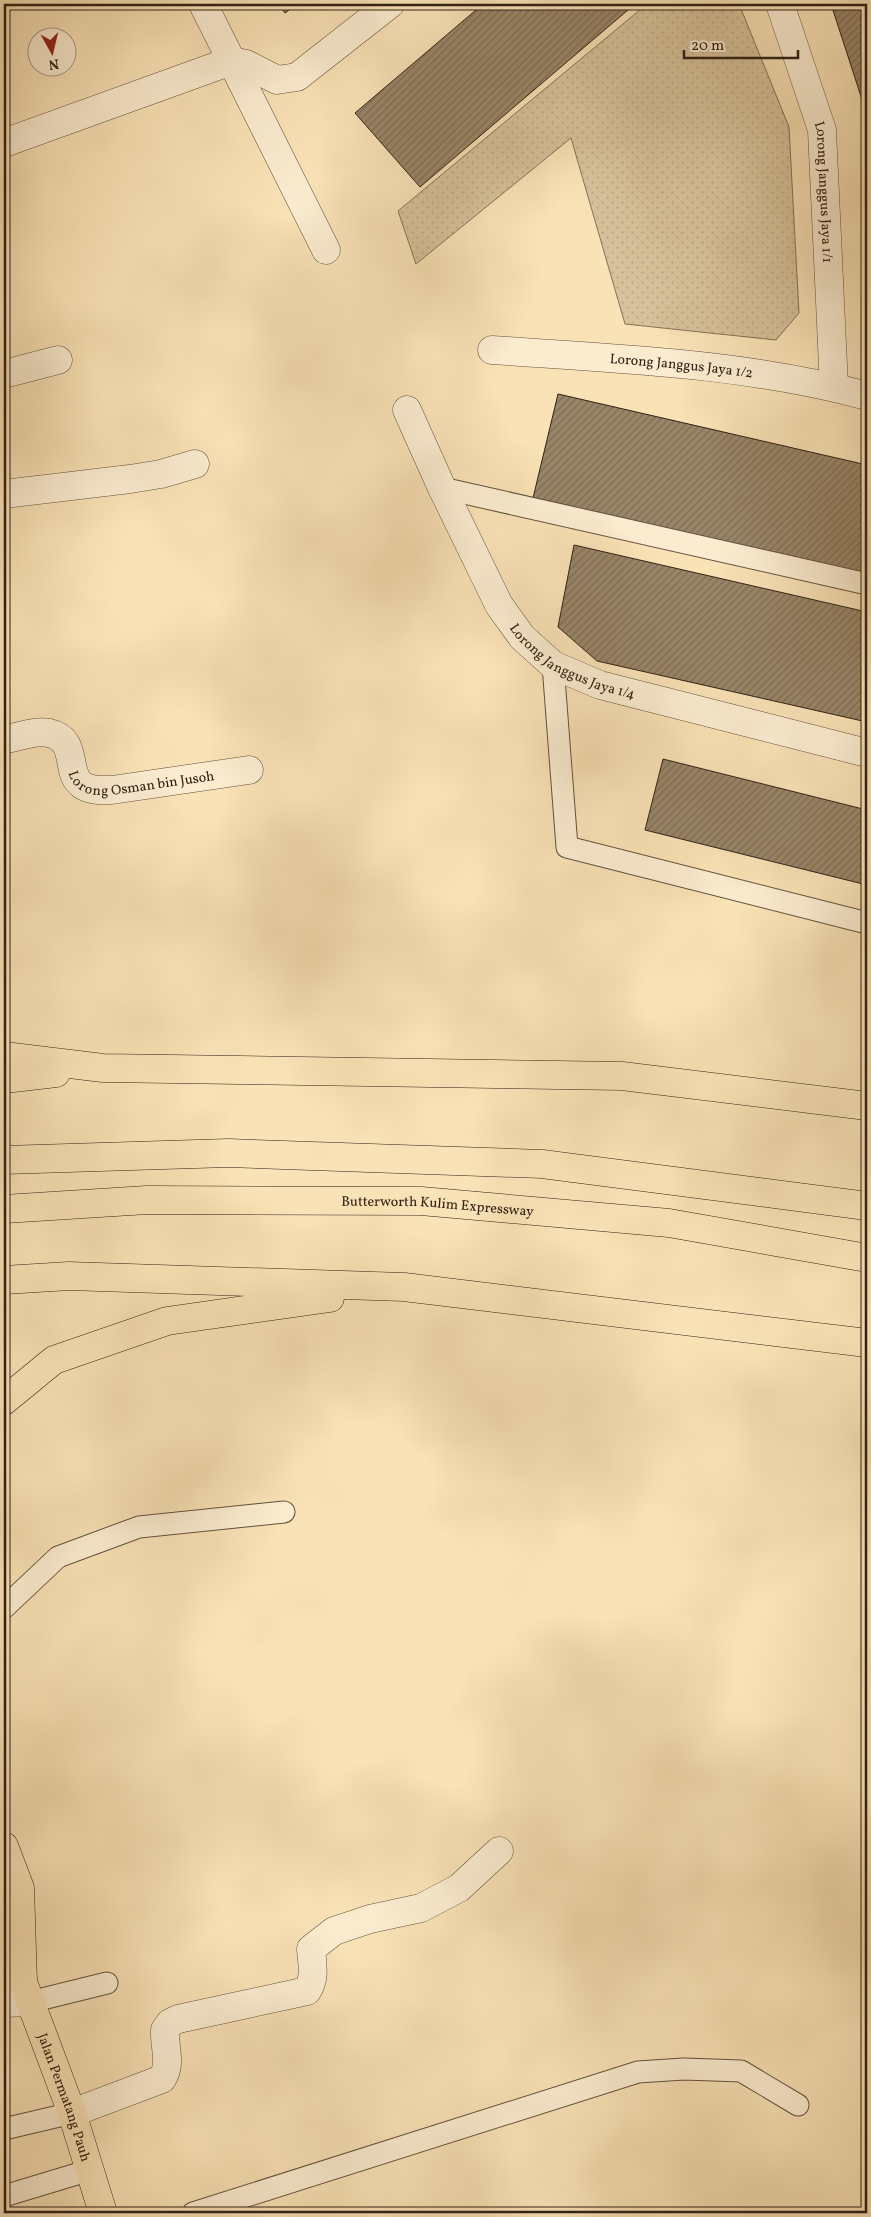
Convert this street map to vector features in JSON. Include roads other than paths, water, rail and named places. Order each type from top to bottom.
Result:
[{"type":"main road","points":[[4,1056],[103,1068],[622,1076],[867,1106]]},
{"type":"main road","points":[[4,1079],[103,1068]]},
{"type":"main road","points":[[4,1160],[228,1153],[542,1164],[867,1206]]},
{"type":"main road","name":"Butterworth Kulim Expressway","points":[[4,1209],[147,1200],[422,1201],[669,1223],[867,1258]]},
{"type":"main road","points":[[4,1280],[69,1276],[404,1288],[867,1343]]},
{"type":"main road","points":[[4,1401],[54,1360],[167,1321],[404,1288]]},
{"type":"main road","name":"Jalan Permatang Pauh","points":[[4,1846],[27,1992]]},
{"type":"main road","name":"Jalan Permatang Pauh","points":[[4,1952],[27,1992],[72,2113],[103,2213]]},
{"type":"street","points":[[203,4],[326,250]]},
{"type":"street","points":[[4,143],[231,61],[246,64],[277,80],[297,77],[390,4]]},
{"type":"street","name":"Lorong Janggus Jaya 1/1","points":[[780,4],[822,130],[834,387]]},
{"type":"street","name":"Lorong Janggus Jaya 1/2","points":[[492,350],[713,366],[834,387],[867,396]]},
{"type":"street","points":[[4,374],[58,360]]},
{"type":"street","name":"Lorong Janggus Jaya 1/4","points":[[407,410],[442,488],[499,605],[522,637],[553,666],[600,686],[867,753]]},
{"type":"street","points":[[4,494],[130,479],[161,474],[196,464]]},
{"type":"street","name":"Lorong Osman bin Jusoh","points":[[4,740],[48,732],[58,736],[70,752],[74,778],[83,786],[93,789],[112,790],[249,770]]},
{"type":"street","points":[[72,2113],[162,2080],[167,2072],[165,2030],[170,2023],[308,1991],[312,1984],[313,1976],[311,1948],[334,1931],[370,1919],[421,1908],[459,1888],[500,1852]]},
{"type":"street","points":[[4,2003],[27,1992]]},
{"type":"lane","points":[[442,488],[867,584]]},
{"type":"lane","points":[[553,666],[567,847],[867,923]]},
{"type":"lane","points":[[4,1608],[58,1557],[139,1527],[284,1512]]},
{"type":"lane","points":[[27,1992],[107,1983]]},
{"type":"lane","points":[[192,2213],[638,2072],[684,2068],[741,2071],[798,2105]]},
{"type":"lane","points":[[4,2129],[72,2113]]},
{"type":"lane","points":[[4,2196],[90,2170]]}]
